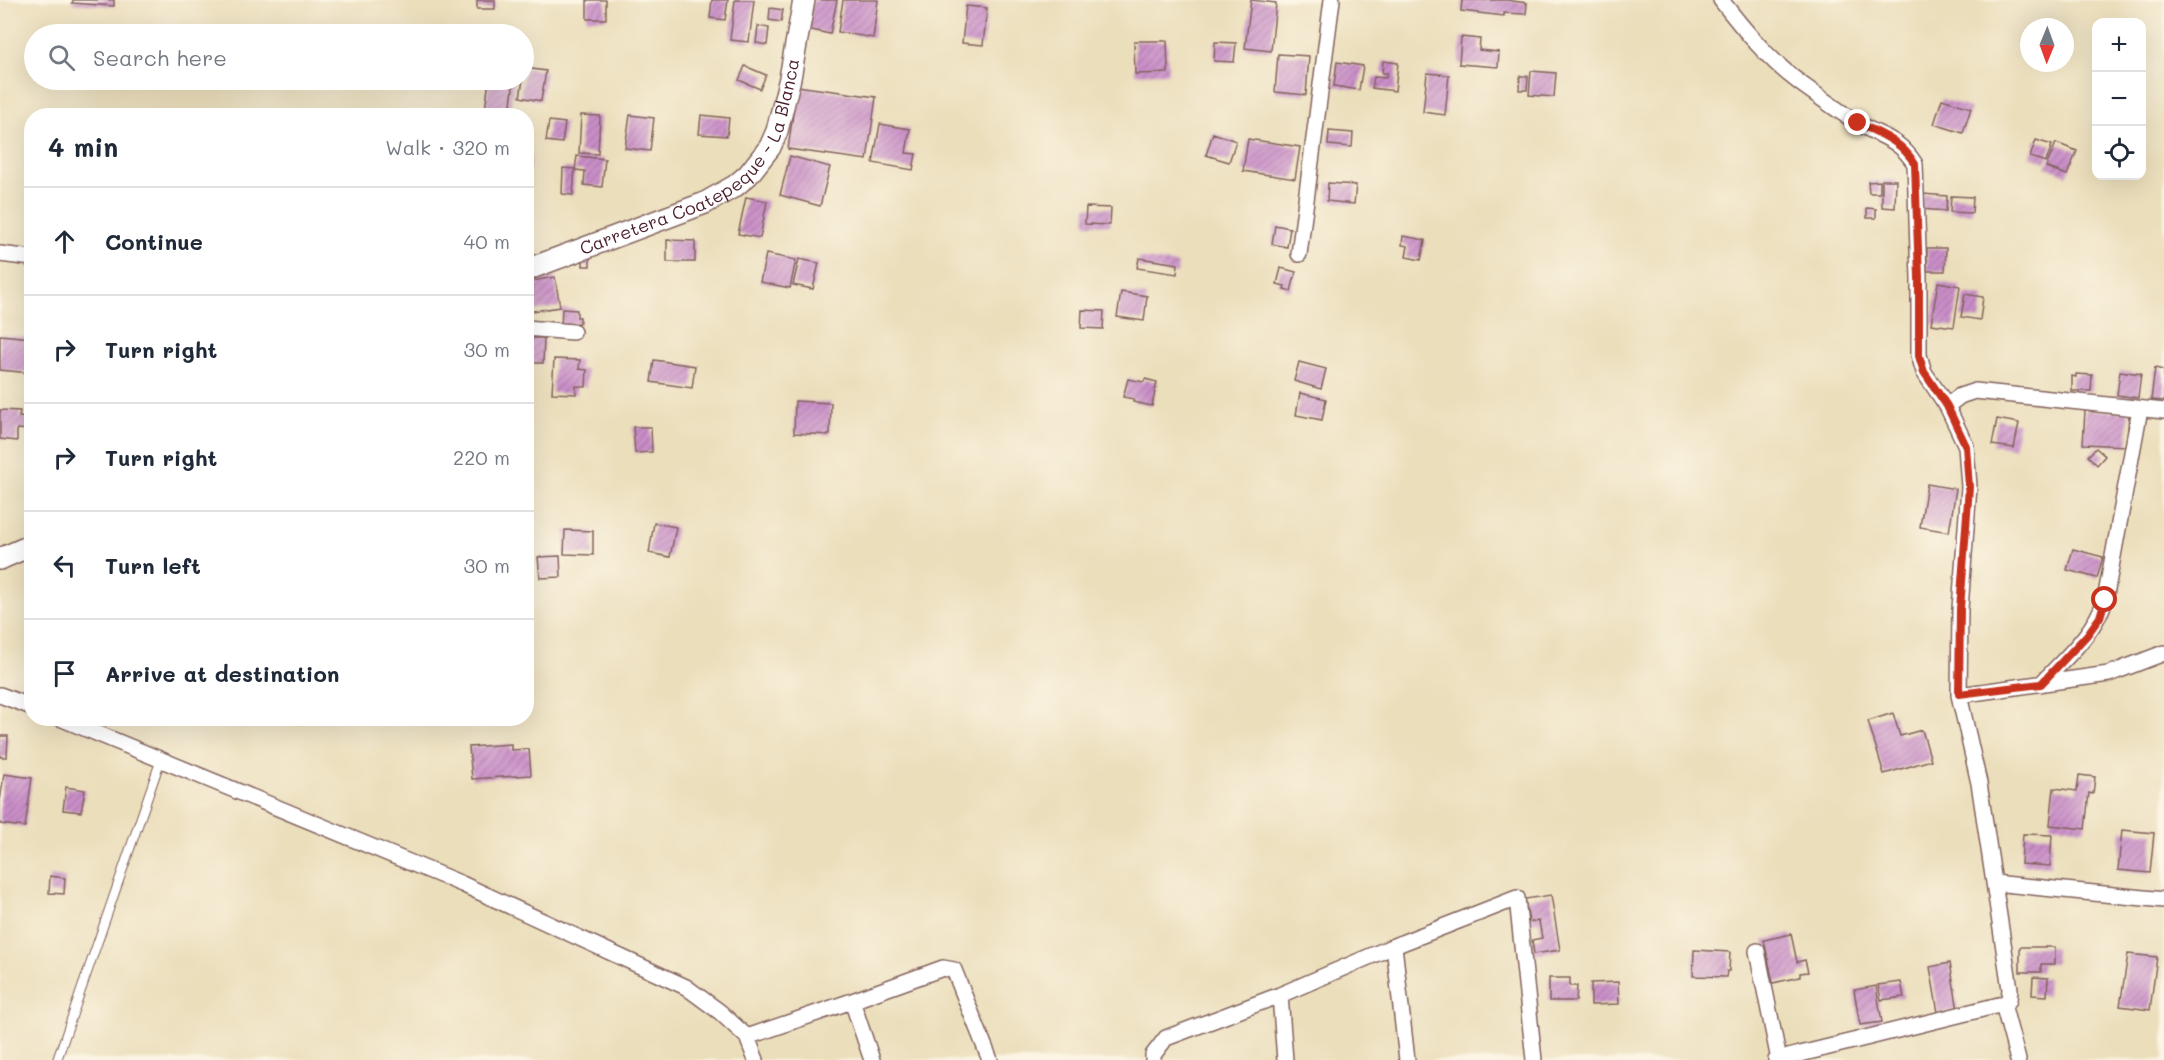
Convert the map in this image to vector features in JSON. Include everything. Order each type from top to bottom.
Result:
[{"type":"main road","name":"Carretera Coatepeque - La Blanca","points":[[534,267],[705,202],[735,186],[748,175],[770,147],[777,131],[790,78],[804,0]]},
{"type":"main road","points":[[0,559],[24,548]]},
{"type":"street","points":[[1299,254],[1332,0]]},
{"type":"street","points":[[1721,0],[1766,54],[1798,81],[1858,123],[1896,142],[1915,164],[1919,356],[1924,372],[1947,406],[1966,446],[1969,487],[1960,609],[1959,694],[1979,783],[2010,989],[2009,1000],[2003,1004],[1778,1060],[1757,951]]},
{"type":"street","points":[[0,254],[24,257]]},
{"type":"street","points":[[534,329],[573,332]]},
{"type":"street","points":[[1947,406],[1960,396],[1975,391],[2164,411]]},
{"type":"street","points":[[2041,684],[2087,635],[2100,617],[2140,409]]},
{"type":"street","points":[[1959,694],[2109,674],[2164,653]]},
{"type":"street","points":[[0,695],[24,704]]},
{"type":"street","points":[[80,726],[462,884],[686,987],[720,1012],[747,1037],[756,1060]]},
{"type":"street","points":[[1994,883],[2164,900]]},
{"type":"street","points":[[1153,1060],[1153,1055],[1166,1038],[1280,995],[1394,945],[1517,898],[1534,1060]]},
{"type":"street","points":[[1394,945],[1407,1060]]},
{"type":"street","points":[[747,1037],[943,968],[954,970],[990,1060]]},
{"type":"street","points":[[1280,995],[1285,1060]]},
{"type":"street","points":[[852,1001],[872,1060]]},
{"type":"street","points":[[2003,1004],[2018,1060]]},
{"type":"lane","points":[[57,1060],[161,759]]},
{"type":"building","points":[[73,0],[114,0],[114,6],[72,3]]},
{"type":"building","points":[[477,0],[495,0],[495,9],[477,9]]},
{"type":"building","points":[[587,0],[606,0],[606,19],[587,19]]},
{"type":"building","points":[[712,0],[728,0],[725,20],[710,18]]},
{"type":"building","points":[[735,0],[754,0],[749,42],[730,40]]},
{"type":"building","points":[[813,0],[837,0],[830,34],[807,29]]},
{"type":"building","points":[[843,0],[878,0],[873,38],[838,32]]},
{"type":"building","points":[[1251,0],[1276,3],[1271,51],[1245,48]]},
{"type":"building","points":[[1462,0],[1506,0],[1527,3],[1526,14],[1504,13],[1504,16],[1461,11]]},
{"type":"building","points":[[966,6],[987,8],[983,45],[962,43]]},
{"type":"building","points":[[770,8],[783,10],[781,22],[769,20]]},
{"type":"building","points":[[758,26],[769,28],[767,45],[756,43]]},
{"type":"building","points":[[1461,37],[1480,39],[1479,50],[1499,52],[1498,67],[1459,64]]},
{"type":"building","points":[[1134,41],[1167,41],[1168,73],[1135,74]]},
{"type":"building","points":[[1215,42],[1236,43],[1234,62],[1214,61]]},
{"type":"building","points":[[1278,54],[1309,56],[1306,95],[1275,92]]},
{"type":"building","points":[[1383,61],[1398,63],[1395,91],[1372,88],[1374,77],[1386,78],[1387,73],[1382,73]]},
{"type":"building","points":[[1337,62],[1363,66],[1359,90],[1334,86]]},
{"type":"building","points":[[745,66],[766,75],[760,89],[739,80]]},
{"type":"building","points":[[534,69],[546,71],[541,101],[520,97],[521,90],[534,90]]},
{"type":"building","points":[[1531,71],[1556,73],[1554,97],[1529,95]]},
{"type":"building","points":[[1427,73],[1449,75],[1445,115],[1423,112]]},
{"type":"building","points":[[1520,76],[1528,76],[1527,90],[1519,90]]},
{"type":"building","points":[[797,86],[876,97],[867,160],[788,149]]},
{"type":"building","points":[[488,90],[513,90],[510,108],[485,108]]},
{"type":"building","points":[[1942,99],[1971,108],[1963,133],[1934,124]]},
{"type":"building","points":[[581,115],[600,116],[598,154],[579,153]]},
{"type":"building","points":[[630,115],[654,118],[650,151],[625,148]]},
{"type":"building","points":[[701,115],[729,118],[727,136],[699,134]]},
{"type":"building","points":[[549,121],[565,123],[562,143],[546,141]]},
{"type":"building","points":[[880,124],[910,129],[906,153],[916,154],[913,170],[873,163]]},
{"type":"building","points":[[1329,131],[1353,133],[1352,147],[1328,145]]},
{"type":"building","points":[[1213,133],[1236,141],[1229,162],[1206,155]]},
{"type":"building","points":[[1248,139],[1300,147],[1295,179],[1243,171]]},
{"type":"building","points":[[2036,140],[2052,145],[2046,162],[2030,157]]},
{"type":"building","points":[[2056,143],[2077,151],[2067,175],[2046,167]]},
{"type":"building","points":[[577,156],[605,159],[602,187],[584,185],[585,171],[575,170]]},
{"type":"building","points":[[790,156],[830,167],[820,206],[780,195]]},
{"type":"building","points":[[563,168],[575,169],[573,195],[562,194]]},
{"type":"building","points":[[1882,180],[1896,180],[1895,208],[1882,207]]},
{"type":"building","points":[[1880,181],[1880,193],[1869,193],[1868,182]]},
{"type":"building","points":[[1328,183],[1356,185],[1354,204],[1327,201]]},
{"type":"building","points":[[1923,194],[1947,196],[1946,211],[1921,209]]},
{"type":"building","points":[[1951,196],[1973,197],[1972,213],[1950,212]]},
{"type":"building","points":[[746,197],[767,201],[760,238],[738,234]]},
{"type":"building","points":[[1086,207],[1111,208],[1110,225],[1085,224]]},
{"type":"building","points":[[1867,208],[1876,209],[1876,218],[1867,218]]},
{"type":"building","points":[[1275,225],[1290,228],[1287,247],[1272,244]]},
{"type":"building","points":[[1403,236],[1425,240],[1421,260],[1406,257],[1408,246],[1402,245]]},
{"type":"building","points":[[667,240],[695,241],[695,262],[667,262]]},
{"type":"building","points":[[1927,248],[1946,248],[1945,271],[1927,271]]},
{"type":"building","points":[[583,254],[590,254],[590,266],[583,266]]},
{"type":"building","points":[[766,254],[796,260],[790,288],[760,282]]},
{"type":"building","points":[[1139,258],[1178,264],[1177,274],[1137,268]]},
{"type":"building","points":[[799,259],[819,263],[813,289],[793,285]]},
{"type":"building","points":[[1281,268],[1296,272],[1291,291],[1277,284]]},
{"type":"building","points":[[555,277],[560,307],[534,311],[534,281]]},
{"type":"building","points":[[1938,282],[1960,286],[1954,327],[1931,324]]},
{"type":"building","points":[[1121,292],[1147,296],[1144,321],[1117,317]]},
{"type":"building","points":[[1965,294],[1983,297],[1980,320],[1961,317]]},
{"type":"building","points":[[562,309],[577,310],[580,323],[571,324],[571,328],[561,327]]},
{"type":"building","points":[[1082,310],[1104,311],[1103,329],[1081,328]]},
{"type":"building","points":[[0,335],[24,337],[24,372],[0,370]]},
{"type":"building","points":[[534,338],[544,338],[543,363],[534,363]]},
{"type":"building","points":[[554,359],[580,360],[579,369],[587,370],[586,387],[576,386],[576,394],[552,393]]},
{"type":"building","points":[[654,360],[695,366],[692,388],[651,382]]},
{"type":"building","points":[[1299,362],[1326,369],[1321,389],[1294,381]]},
{"type":"building","points":[[2155,368],[2164,370],[2164,401],[2151,400]]},
{"type":"building","points":[[2120,371],[2141,374],[2138,398],[2117,395]]},
{"type":"building","points":[[2076,374],[2092,375],[2091,391],[2072,391],[2072,376],[2076,377]]},
{"type":"building","points":[[1128,379],[1157,382],[1152,406],[1133,402],[1134,399],[1123,397]]},
{"type":"building","points":[[1300,393],[1326,399],[1322,420],[1296,415]]},
{"type":"building","points":[[795,401],[831,403],[830,435],[794,433]]},
{"type":"building","points":[[0,410],[20,411],[19,417],[24,417],[24,429],[17,429],[17,441],[0,439]]},
{"type":"building","points":[[2085,410],[2129,412],[2127,446],[2083,444]]},
{"type":"building","points":[[1997,419],[2019,423],[2014,448],[1992,445]]},
{"type":"building","points":[[633,427],[651,427],[652,452],[635,453]]},
{"type":"building","points":[[2096,448],[2105,456],[2097,465],[2088,456]]},
{"type":"building","points":[[1927,484],[1956,489],[1949,532],[1920,527]]},
{"type":"building","points":[[654,523],[676,527],[670,557],[649,553]]},
{"type":"building","points":[[565,530],[593,531],[593,555],[564,554]]},
{"type":"building","points":[[2073,549],[2103,557],[2097,578],[2067,570]]},
{"type":"building","points":[[560,556],[561,577],[540,578],[538,557]]},
{"type":"building","points":[[1893,713],[1900,736],[1922,730],[1931,760],[1884,774],[1868,721]]},
{"type":"building","points":[[0,736],[8,736],[7,757],[0,757]]},
{"type":"building","points":[[511,744],[511,750],[529,749],[531,775],[472,779],[469,747]]},
{"type":"building","points":[[4,774],[32,778],[25,827],[0,824]]},
{"type":"building","points":[[2079,775],[2095,777],[2093,794],[2089,793],[2085,829],[2050,825],[2054,788],[2077,791]]},
{"type":"building","points":[[66,787],[85,790],[81,812],[63,810]]},
{"type":"building","points":[[2122,830],[2154,833],[2150,873],[2118,870]]},
{"type":"building","points":[[2023,834],[2052,835],[2050,866],[2021,864]]},
{"type":"building","points":[[50,876],[65,878],[64,894],[49,893]]},
{"type":"building","points":[[1551,895],[1560,950],[1534,954],[1532,940],[1542,938],[1539,921],[1529,922],[1525,899]]},
{"type":"building","points":[[1791,934],[1797,962],[1805,960],[1808,972],[1800,973],[1800,977],[1773,983],[1764,940]]},
{"type":"building","points":[[2020,947],[2055,947],[2055,964],[2041,964],[2041,972],[2020,972]]},
{"type":"building","points":[[1694,950],[1730,952],[1729,971],[1726,977],[1693,976]]},
{"type":"building","points":[[2128,954],[2157,957],[2150,1010],[2120,1006]]},
{"type":"building","points":[[1950,963],[1958,1010],[1938,1013],[1930,967]]},
{"type":"building","points":[[2033,977],[2048,978],[2047,996],[2032,995]]},
{"type":"building","points":[[1549,978],[1570,978],[1570,986],[1577,986],[1576,1001],[1549,1001]]},
{"type":"building","points":[[1618,982],[1619,1004],[1591,1005],[1591,983]]},
{"type":"building","points":[[1901,982],[1904,997],[1881,1000],[1878,985]]},
{"type":"building","points":[[1876,986],[1882,1022],[1860,1025],[1854,990]]},
{"type":"route","points":[[1858,123],[1896,142],[1915,164],[1919,356],[1924,372],[1947,406],[1966,446],[1969,487],[1960,609],[1959,694],[2041,684],[2087,635],[2100,617],[2105,600]]}]
